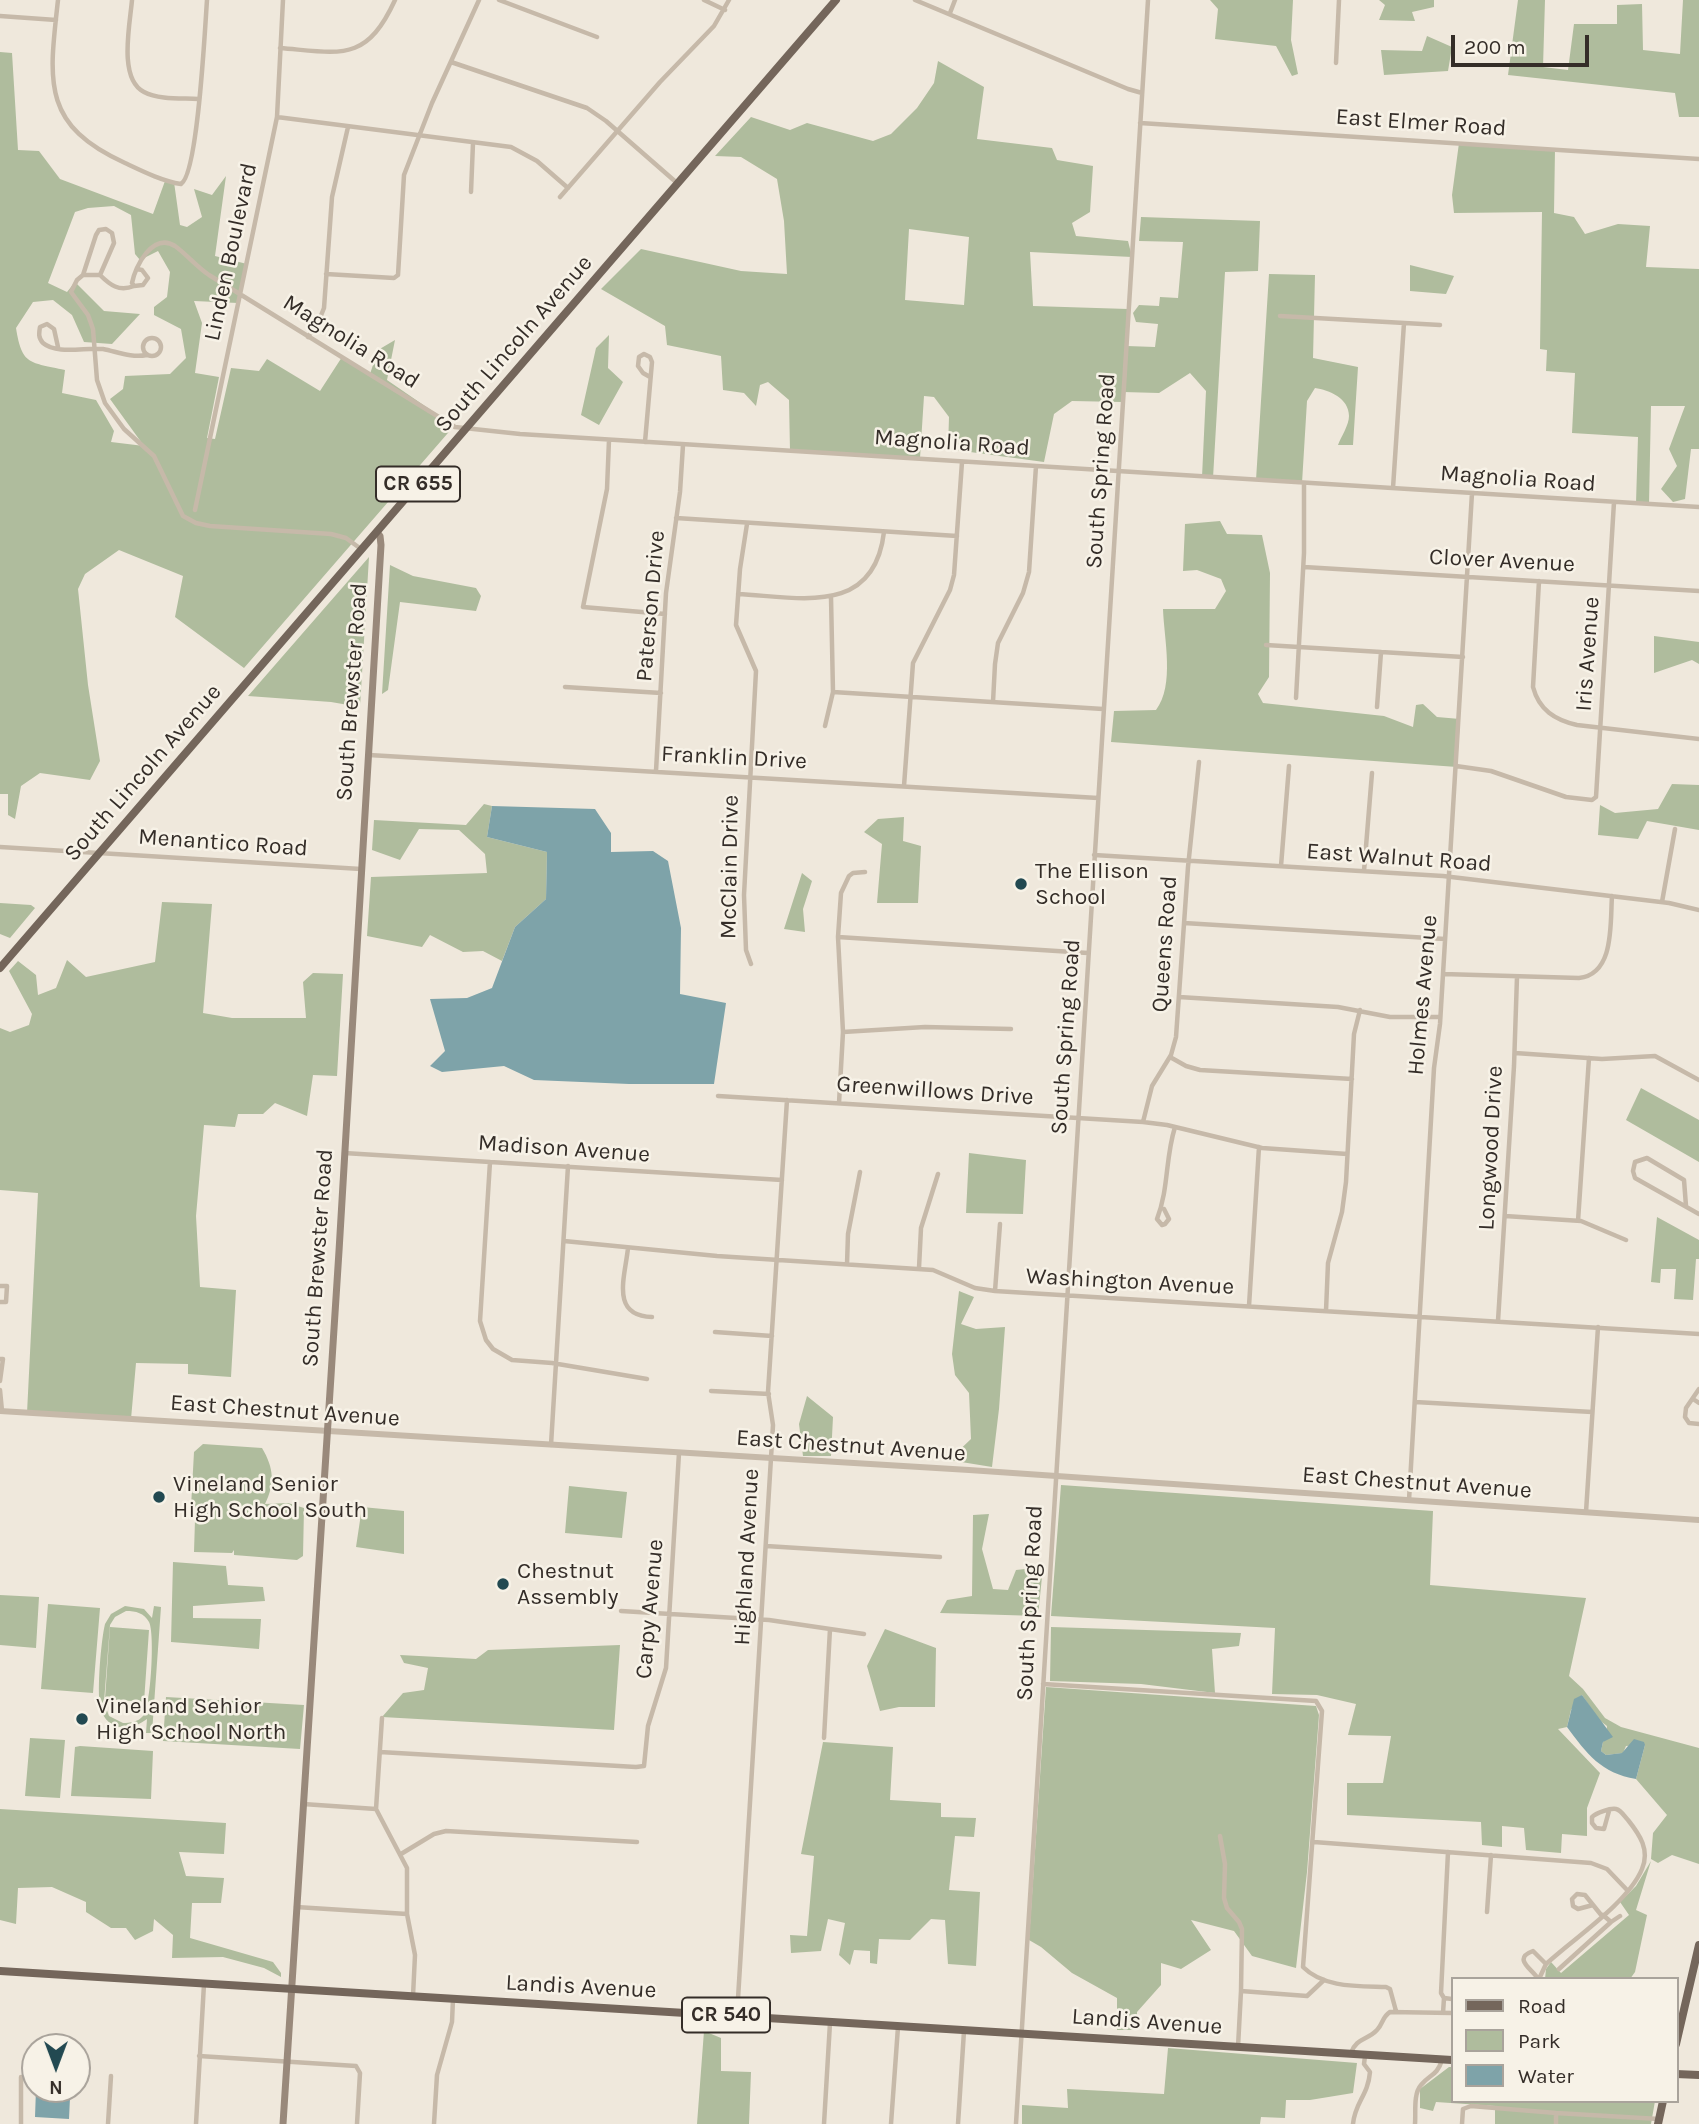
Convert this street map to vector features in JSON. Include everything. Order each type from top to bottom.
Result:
[{"type":"main road","name":"South Lincoln Avenue","points":[[0,968],[836,0]]},
{"type":"main road","name":"South Brewster Road","points":[[283,2124],[381,545],[377,532]]},
{"type":"main road","points":[[1678,2035],[1699,1945]]},
{"type":"main road","name":"Landis Avenue","points":[[0,1970],[1448,2060]]},
{"type":"main road","points":[[1678,2074],[1699,2075]]},
{"type":"main road","points":[[1658,2121],[1662,2103]]},
{"type":"street","points":[[58,0],[54,85],[59,105],[69,123],[99,151],[176,183],[185,183],[193,154],[207,0]]},
{"type":"street","points":[[132,0],[128,68],[134,83],[144,93],[156,96],[198,99]]},
{"type":"street","name":"Linden Boulevard","points":[[195,510],[277,117],[283,0]]},
{"type":"street","points":[[280,48],[327,52],[365,44],[384,25],[395,0]]},
{"type":"street","points":[[326,274],[397,277],[404,175],[418,136],[479,0]]},
{"type":"street","points":[[499,0],[597,37]]},
{"type":"street","points":[[704,0],[725,10]]},
{"type":"street","points":[[560,197],[702,39],[725,10],[729,0]]},
{"type":"street","points":[[915,0],[1142,93]]},
{"type":"street","points":[[950,13],[955,0]]},
{"type":"street","name":"South Spring Road","points":[[1016,2124],[1148,0]]},
{"type":"street","points":[[1336,64],[1339,0]]},
{"type":"street","points":[[0,16],[56,20]]},
{"type":"street","points":[[451,62],[581,105],[597,114],[678,184]]},
{"type":"street","points":[[277,117],[517,149],[537,161],[568,188]]},
{"type":"street","name":"East Elmer Road","points":[[1140,124],[1699,159]]},
{"type":"street","points":[[309,337],[322,316],[331,197],[348,127]]},
{"type":"street","points":[[471,192],[473,143]]},
{"type":"street","points":[[100,275],[114,243],[111,233],[106,229],[99,230],[96,234],[83,275],[77,279],[71,292],[88,315],[93,329],[97,380],[105,403],[124,429],[154,456],[179,509],[188,520],[210,526],[331,534],[346,538],[361,550]]},
{"type":"street","name":"Magnolia Road","points":[[137,269],[146,252],[154,246],[169,244],[176,247],[193,264],[240,295],[455,427],[465,429],[1699,507]]},
{"type":"street","points":[[83,275],[100,275],[113,287],[128,289],[143,285],[148,278],[142,270],[137,269],[132,279],[134,286]]},
{"type":"street","points":[[1280,316],[1440,325]]},
{"type":"street","points":[[1393,488],[1404,323]]},
{"type":"street","points":[[58,348],[54,329],[47,324],[40,327],[41,342],[58,348],[73,350],[95,349],[131,356],[153,356],[159,354],[161,348],[158,340],[153,338],[145,341],[143,347],[147,355]]},
{"type":"street","points":[[645,442],[650,377],[650,357],[641,355],[638,366],[650,377]]},
{"type":"street","points":[[609,440],[607,489],[583,607],[665,614]]},
{"type":"street","name":"Paterson Drive","points":[[656,771],[667,574],[683,444]]},
{"type":"street","points":[[904,786],[909,697],[915,659],[952,582],[962,462]]},
{"type":"street","points":[[993,702],[998,643],[1023,593],[1031,566],[1036,466]]},
{"type":"street","points":[[1296,698],[1304,567],[1304,483]]},
{"type":"street","name":"Holmes Avenue","points":[[1409,1500],[1472,493]]},
{"type":"street","name":"Iris Avenue","points":[[1456,766],[1491,771],[1566,797],[1592,800],[1596,795],[1614,502]]},
{"type":"street","points":[[676,518],[957,536]]},
{"type":"street","name":"McClain Drive","points":[[747,524],[736,625],[756,671],[744,903],[746,950],[751,964]]},
{"type":"street","points":[[738,594],[831,597],[855,587],[868,576],[878,559],[884,532]]},
{"type":"street","name":"Clover Avenue","points":[[1304,567],[1699,591]]},
{"type":"street","points":[[1539,581],[1533,664],[1535,692],[1546,710],[1557,719],[1577,725],[1699,738]]},
{"type":"street","points":[[825,726],[833,692],[831,597]]},
{"type":"street","points":[[1266,645],[1462,657]]},
{"type":"street","points":[[1377,707],[1381,652]]},
{"type":"street","points":[[565,687],[661,693]]},
{"type":"street","points":[[833,692],[1103,709]]},
{"type":"street","name":"Franklin Drive","points":[[367,755],[1098,798]]},
{"type":"street","name":"Queens Road","points":[[1143,1122],[1152,1086],[1170,1057],[1176,1037],[1199,762]]},
{"type":"street","points":[[1281,866],[1289,766]]},
{"type":"street","points":[[1364,872],[1372,773]]},
{"type":"street","points":[[1662,902],[1675,829]]},
{"type":"street","name":"Menantico Road","points":[[0,847],[361,869]]},
{"type":"street","name":"East Walnut Road","points":[[1094,855],[1449,877],[1662,902],[1699,910]]},
{"type":"street","points":[[839,1103],[844,1032],[838,937],[843,886],[853,873],[865,872]]},
{"type":"street","points":[[1443,974],[1580,978],[1593,974],[1604,961],[1606,953],[1612,896]]},
{"type":"street","points":[[1184,923],[1445,939]]},
{"type":"street","points":[[838,937],[1088,953]]},
{"type":"street","name":"Longwood Drive","points":[[1498,1321],[1515,1054],[1517,977]]},
{"type":"street","points":[[1179,997],[1360,1010],[1390,1017],[1440,1017]]},
{"type":"street","points":[[1326,1311],[1328,1263],[1342,1212],[1354,1034],[1360,1010]]},
{"type":"street","points":[[844,1032],[925,1027],[1011,1029]]},
{"type":"street","points":[[1515,1054],[1589,1058],[1655,1056],[1699,1080]]},
{"type":"street","points":[[1170,1057],[1190,1068],[1200,1070],[1352,1079]]},
{"type":"street","points":[[1578,1221],[1589,1058]]},
{"type":"street","name":"Greenwillows Drive","points":[[718,1096],[1143,1122],[1259,1147],[1347,1154]]},
{"type":"street","name":"Highland Avenue","points":[[737,2016],[771,1458],[773,1418],[769,1394],[787,1100]]},
{"type":"street","points":[[1164,1209],[1169,1219],[1166,1224],[1161,1225],[1157,1219],[1165,1199],[1167,1158],[1175,1127]]},
{"type":"street","points":[[1249,1306],[1259,1147]]},
{"type":"street","name":"Madison Avenue","points":[[344,1153],[782,1180]]},
{"type":"street","points":[[1686,1206],[1684,1180],[1647,1158],[1635,1162],[1633,1171],[1636,1178],[1699,1214]]},
{"type":"street","points":[[490,1162],[480,1321],[493,1349],[512,1360],[556,1364],[647,1379]]},
{"type":"street","points":[[551,1445],[568,1166]]},
{"type":"street","points":[[847,1264],[848,1234],[860,1172]]},
{"type":"street","points":[[919,1268],[920,1232],[938,1174]]},
{"type":"street","points":[[1505,1216],[1578,1221],[1626,1240]]},
{"type":"street","points":[[995,1291],[1000,1224]]},
{"type":"street","name":"Washington Avenue","points":[[564,1241],[777,1260],[933,1269],[975,1288],[995,1291],[1699,1334]]},
{"type":"street","points":[[628,1248],[624,1290],[626,1307],[633,1314],[652,1317]]},
{"type":"street","points":[[0,1286],[7,1286],[6,1302],[0,1302]]},
{"type":"street","points":[[1586,1512],[1598,1327]]},
{"type":"street","points":[[715,1332],[772,1336]]},
{"type":"street","points":[[0,1359],[3,1359],[0,1381]]},
{"type":"street","points":[[1699,1389],[1686,1408],[1685,1417],[1689,1423],[1699,1424]]},
{"type":"street","points":[[0,1390],[1,1411]]},
{"type":"street","points":[[711,1391],[769,1394]]},
{"type":"street","points":[[1693,1399],[1699,1404]]},
{"type":"street","points":[[1415,1402],[1592,1412]]},
{"type":"street","name":"East Chestnut Avenue","points":[[1,1411],[1056,1476],[1699,1520]]},
{"type":"street","name":"Carpy Avenue","points":[[380,1752],[644,1766],[649,1721],[666,1668],[679,1453]]},
{"type":"street","points":[[766,1546],[940,1557]]},
{"type":"street","points":[[621,1611],[761,1619],[864,1634]]},
{"type":"street","points":[[824,1738],[830,1629]]},
{"type":"street","points":[[1043,1684],[1316,1701],[1320,1704],[1322,1711],[1314,1842],[1303,1968],[1324,1980],[1343,1985],[1386,1987],[1390,1989],[1396,2011]]},
{"type":"street","points":[[382,1718],[376,1809],[401,1854],[408,1876],[407,1914],[415,1955],[413,1996]]},
{"type":"street","points":[[303,1804],[376,1809]]},
{"type":"street","points":[[1540,1977],[1546,1964],[1628,1891],[1637,1879],[1644,1862],[1643,1840],[1620,1811],[1613,1809],[1594,1814],[1591,1821],[1593,1826],[1604,1829],[1609,1811]]},
{"type":"street","points":[[401,1854],[434,1834],[446,1831],[637,1842]]},
{"type":"street","points":[[1220,1836],[1225,1864],[1224,1898],[1227,1908],[1242,1929],[1238,2047]]},
{"type":"street","points":[[1314,1842],[1597,1864],[1607,1869],[1628,1891]]},
{"type":"street","points":[[1443,2013],[1444,1998],[1441,1993],[1448,1852]]},
{"type":"street","points":[[1487,1912],[1492,1855]]},
{"type":"street","points":[[1592,1905],[1578,1909],[1572,1905],[1572,1899],[1581,1893],[1611,1922]]},
{"type":"street","points":[[296,1907],[407,1914]]},
{"type":"street","points":[[1559,1969],[1620,1916]]},
{"type":"street","points":[[1538,1977],[1527,1969],[1524,1959],[1533,1951],[1546,1964]]},
{"type":"street","points":[[1561,1951],[1569,1959]]},
{"type":"street","points":[[1241,1991],[1307,1996],[1324,1980]]},
{"type":"street","points":[[196,2124],[204,1983]]},
{"type":"street","points":[[434,2124],[437,2075],[452,2022],[453,1998]]},
{"type":"street","points":[[1444,1998],[1450,1999]]},
{"type":"street","points":[[1351,2054],[1356,2043],[1378,2029],[1384,2016],[1396,2011],[1450,2013]]},
{"type":"street","points":[[824,2124],[831,2022]]},
{"type":"street","points":[[891,2124],[898,2026]]},
{"type":"street","points":[[958,2124],[964,2030]]},
{"type":"street","points":[[1353,2124],[1355,2109],[1368,2089],[1370,2072],[1364,2064],[1365,2055]]},
{"type":"street","points":[[200,2056],[353,2065],[359,2068],[360,2073],[357,2124]]},
{"type":"street","points":[[1415,2124],[1417,2091],[1421,2084],[1439,2071],[1448,2060]]},
{"type":"street","points":[[108,2124],[111,2076]]},
{"type":"street","points":[[21,2103],[21,2124]]},
{"type":"street","points":[[1462,2124],[1463,2109],[1471,2106],[1658,2121]]},
{"type":"street","points":[[1556,2113],[1556,2124]]},
{"type":"green space","points":[[1210,0],[1293,0],[1291,40],[1298,74],[1292,76],[1276,46],[1215,39],[1218,9]]},
{"type":"green space","points":[[1379,0],[1434,0],[1434,7],[1412,12],[1415,21],[1379,20],[1385,5]]},
{"type":"green space","points":[[1518,0],[1545,0],[1543,67],[1568,70],[1574,24],[1617,24],[1617,5],[1642,4],[1643,50],[1680,54],[1683,0],[1699,0],[1699,117],[1679,117],[1675,93],[1508,75]]},
{"type":"green space","points":[[1427,36],[1452,47],[1448,71],[1384,75],[1381,50],[1422,51]]},
{"type":"green space","points":[[0,52],[12,53],[18,150],[39,151],[60,179],[153,214],[165,181],[174,182],[180,225],[187,227],[202,217],[194,189],[212,195],[226,176],[215,256],[247,264],[238,303],[194,301],[202,323],[195,373],[219,377],[207,438],[215,439],[231,368],[259,371],[267,359],[320,391],[342,357],[370,374],[378,350],[395,340],[387,380],[454,426],[244,668],[175,617],[183,576],[119,550],[85,574],[78,589],[88,685],[100,761],[90,780],[40,773],[21,786],[15,819],[8,815],[8,794],[0,794]],"holes":[[[114,206],[131,215],[135,254],[140,260],[158,251],[170,272],[167,297],[154,307],[154,315],[181,329],[186,358],[170,374],[125,376],[123,389],[110,399],[144,446],[111,442],[114,431],[96,400],[62,393],[65,370],[36,363],[25,356],[16,328],[33,302],[53,300],[72,315],[84,342],[112,344],[140,314],[104,311],[75,282],[67,292],[48,283],[75,212]]]},
{"type":"green space","points":[[938,61],[984,87],[977,139],[1052,148],[1057,160],[1093,166],[1090,212],[1072,223],[1076,236],[1128,241],[1132,257],[1030,252],[1033,306],[1128,309],[1127,346],[1155,347],[1158,324],[1136,322],[1133,313],[1139,305],[1159,306],[1160,297],[1178,298],[1183,242],[1139,241],[1141,217],[1260,221],[1258,271],[1225,272],[1213,478],[1202,477],[1206,391],[1190,373],[1159,393],[1123,392],[1122,402],[1072,401],[1054,414],[1044,462],[948,449],[949,417],[934,397],[924,396],[920,458],[790,451],[789,400],[768,382],[760,385],[756,406],[744,393],[723,390],[721,356],[667,345],[665,326],[601,289],[641,249],[741,271],[787,274],[784,221],[777,179],[741,157],[715,156],[751,117],[790,130],[807,123],[873,141],[891,134],[917,108],[934,83]],"holes":[[[909,229],[969,237],[964,305],[905,300]]]},
{"type":"green space","points":[[1459,143],[1555,149],[1554,213],[1574,217],[1585,234],[1618,224],[1650,226],[1646,267],[1699,269],[1699,449],[1691,449],[1685,499],[1673,502],[1661,489],[1677,466],[1669,449],[1685,406],[1651,406],[1649,504],[1636,503],[1638,437],[1572,433],[1575,373],[1546,371],[1547,350],[1540,349],[1542,212],[1454,213],[1452,195]]},
{"type":"green space","points":[[1410,265],[1454,276],[1446,294],[1410,291]]},
{"type":"green space","points":[[1269,274],[1315,275],[1313,358],[1358,367],[1353,445],[1338,445],[1349,416],[1342,400],[1332,393],[1315,388],[1307,401],[1302,483],[1256,480]]},
{"type":"green space","points":[[609,335],[608,368],[623,382],[599,425],[581,415],[596,348]]},
{"type":"green space","points":[[1220,521],[1227,534],[1262,535],[1270,573],[1269,677],[1258,694],[1263,703],[1384,716],[1413,727],[1416,705],[1423,704],[1437,717],[1460,719],[1457,767],[1111,742],[1114,711],[1156,710],[1162,700],[1167,675],[1163,609],[1215,609],[1226,591],[1221,579],[1197,570],[1183,571],[1185,524]]},
{"type":"green space","points":[[369,557],[360,707],[331,702],[248,696]]},
{"type":"green space","points":[[390,565],[413,576],[476,588],[481,596],[476,611],[400,602],[388,690],[382,694]]},
{"type":"green space","points":[[1654,636],[1699,642],[1699,664],[1692,660],[1654,673]]},
{"type":"green space","points":[[1672,784],[1699,785],[1699,830],[1647,821],[1638,839],[1598,835],[1600,805],[1615,813],[1658,809]]},
{"type":"green space","points":[[484,804],[492,806],[487,837],[547,852],[546,899],[515,927],[502,961],[483,951],[463,952],[430,935],[422,947],[367,936],[371,877],[487,873],[485,854],[459,830],[419,829],[400,860],[372,850],[374,820],[466,825]]},
{"type":"green space","points":[[904,817],[903,841],[921,846],[918,903],[877,903],[882,844],[864,832],[878,819]]},
{"type":"green space","points":[[802,873],[812,881],[803,909],[805,932],[784,929]]},
{"type":"green space","points":[[162,902],[212,904],[203,1013],[232,1018],[306,1018],[303,982],[313,973],[343,974],[337,1076],[313,1075],[307,1116],[275,1103],[263,1114],[238,1114],[235,1127],[204,1125],[196,1216],[200,1287],[236,1290],[231,1377],[188,1374],[188,1364],[136,1363],[131,1419],[27,1413],[38,1193],[0,1190],[0,1028],[10,1032],[29,1025],[32,1014],[9,971],[18,961],[36,975],[38,995],[56,988],[67,960],[86,977],[155,962]]},
{"type":"green space","points":[[0,903],[31,905],[35,908],[10,938],[0,934]]},
{"type":"green space","points":[[1641,1088],[1699,1120],[1699,1162],[1626,1120]]},
{"type":"green space","points":[[969,1153],[1026,1160],[1023,1214],[966,1213]]},
{"type":"green space","points":[[1657,1217],[1699,1240],[1693,1300],[1674,1299],[1676,1269],[1661,1269],[1660,1283],[1651,1282]]},
{"type":"green space","points":[[959,1291],[974,1297],[961,1324],[976,1329],[1005,1327],[992,1467],[949,1460],[971,1439],[969,1393],[955,1375],[952,1354]]},
{"type":"green space","points":[[807,1396],[833,1417],[831,1456],[803,1456],[799,1424]]},
{"type":"green space","points":[[203,1444],[262,1448],[272,1476],[265,1504],[288,1503],[304,1508],[303,1556],[297,1560],[234,1555],[234,1550],[232,1553],[194,1552],[195,1520],[200,1516],[191,1507],[194,1452]]},
{"type":"green space","points":[[1061,1485],[1433,1511],[1430,1585],[1586,1598],[1569,1676],[1583,1689],[1605,1718],[1621,1727],[1699,1748],[1699,1864],[1672,1855],[1658,1863],[1651,1859],[1653,1833],[1667,1815],[1636,1779],[1645,1745],[1626,1746],[1623,1753],[1606,1755],[1601,1751],[1607,1726],[1599,1720],[1582,1695],[1571,1710],[1567,1727],[1558,1729],[1600,1773],[1587,1808],[1587,1836],[1562,1834],[1561,1853],[1526,1850],[1524,1828],[1502,1826],[1502,1847],[1482,1845],[1481,1822],[1347,1815],[1347,1783],[1383,1783],[1391,1736],[1348,1735],[1356,1704],[1317,1695],[1272,1694],[1275,1628],[1051,1616]]},
{"type":"green space","points":[[569,1486],[627,1492],[622,1538],[565,1533]]},
{"type":"green space","points":[[362,1507],[404,1511],[404,1554],[356,1547]]},
{"type":"green space","points":[[989,1514],[982,1549],[993,1589],[1008,1590],[1016,1570],[1043,1567],[1038,1616],[940,1613],[947,1600],[972,1596],[973,1515]]},
{"type":"green space","points":[[173,1562],[226,1566],[228,1585],[263,1587],[265,1601],[193,1606],[193,1618],[261,1619],[259,1649],[171,1642]]},
{"type":"green space","points":[[0,1595],[39,1597],[36,1648],[0,1645]]},
{"type":"green space","points":[[48,1604],[100,1608],[93,1693],[41,1689]]},
{"type":"green space","points":[[125,1606],[144,1609],[152,1618],[154,1606],[161,1607],[152,1733],[146,1733],[147,1719],[133,1726],[113,1725],[107,1720],[100,1706],[101,1653],[105,1624],[111,1614]],"holes":[[[126,1611],[136,1612],[147,1619],[152,1640],[146,1710],[136,1721],[123,1723],[109,1716],[104,1702],[110,1625],[115,1617]]]},
{"type":"green space","points":[[110,1627],[149,1630],[144,1702],[105,1699]]},
{"type":"green space","points":[[1051,1627],[1241,1633],[1239,1646],[1212,1649],[1215,1693],[1141,1684],[1050,1681]]},
{"type":"green space","points":[[885,1629],[936,1648],[935,1707],[899,1707],[880,1711],[867,1666]]},
{"type":"green space","points":[[620,1645],[614,1730],[382,1717],[403,1693],[424,1690],[428,1668],[404,1663],[400,1655],[476,1659],[488,1650]]},
{"type":"green space","points":[[1046,1687],[1316,1706],[1319,1715],[1307,1872],[1296,1968],[1252,1956],[1234,1931],[1191,1920],[1211,1950],[1181,1969],[1161,1963],[1161,1985],[1137,2012],[1137,2030],[1117,2030],[1117,1998],[1072,1973],[1029,1940]]},
{"type":"green space","points":[[166,1697],[304,1705],[300,1749],[163,1741]]},
{"type":"green space","points":[[30,1738],[65,1740],[60,1798],[25,1796]]},
{"type":"green space","points":[[823,1742],[893,1747],[890,1800],[941,1803],[941,1817],[976,1818],[974,1837],[955,1836],[949,1890],[980,1892],[976,1966],[948,1964],[945,1920],[931,1919],[910,1940],[879,1939],[877,1964],[870,1963],[870,1951],[854,1950],[850,1965],[839,1955],[845,1923],[828,1919],[821,1951],[791,1953],[790,1935],[807,1936],[814,1856],[801,1854]]},
{"type":"green space","points":[[75,1747],[153,1751],[151,1799],[71,1796]]},
{"type":"green space","points":[[0,1809],[226,1823],[224,1854],[179,1852],[186,1876],[224,1878],[221,1903],[192,1903],[190,1938],[273,1962],[281,1977],[264,1968],[223,1957],[172,1958],[173,1935],[154,1919],[153,1931],[135,1940],[126,1928],[111,1928],[86,1912],[86,1902],[52,1887],[18,1888],[16,1924],[0,1920]]},
{"type":"green space","points":[[1651,1861],[1636,1910],[1647,1915],[1635,1972],[1631,1977],[1545,1977],[1546,1969],[1551,1962],[1561,1973],[1629,1915],[1620,1902],[1636,1886]]},
{"type":"green space","points":[[704,2031],[721,2038],[721,2071],[751,2072],[749,2124],[697,2124]]},
{"type":"green space","points":[[1168,2048],[1357,2063],[1353,2093],[1310,2100],[1286,2100],[1285,2118],[1261,2117],[1260,2124],[1022,2124],[1022,2105],[1068,2108],[1067,2089],[1164,2094]]},
{"type":"green space","points":[[1450,2067],[1450,2103],[1436,2102],[1433,2111],[1420,2108],[1420,2089]]},
{"type":"green space","points":[[1451,2103],[1655,2103],[1651,2124],[1495,2124],[1495,2106]]},
{"type":"water","points":[[492,806],[595,809],[611,833],[611,852],[653,851],[668,861],[681,928],[680,994],[726,1003],[714,1084],[534,1080],[504,1066],[442,1072],[430,1066],[445,1051],[430,999],[467,998],[492,988],[515,927],[546,899],[547,852],[487,837]]},
{"type":"water","points":[[1582,1695],[1613,1737],[1603,1742],[1601,1751],[1606,1755],[1622,1753],[1634,1739],[1644,1742],[1636,1779],[1613,1772],[1596,1761],[1567,1727],[1574,1699]]},
{"type":"water","points":[[36,2103],[70,2103],[69,2119],[35,2117]]},
{"type":"place","name":"The Ellison School","points":[[1021,884]]},
{"type":"place","name":"Vineland Senior High School South","points":[[159,1497]]},
{"type":"place","name":"Chestnut Assembly","points":[[503,1584]]},
{"type":"place","name":"Vineland Sehior High School North","points":[[82,1719]]}]
